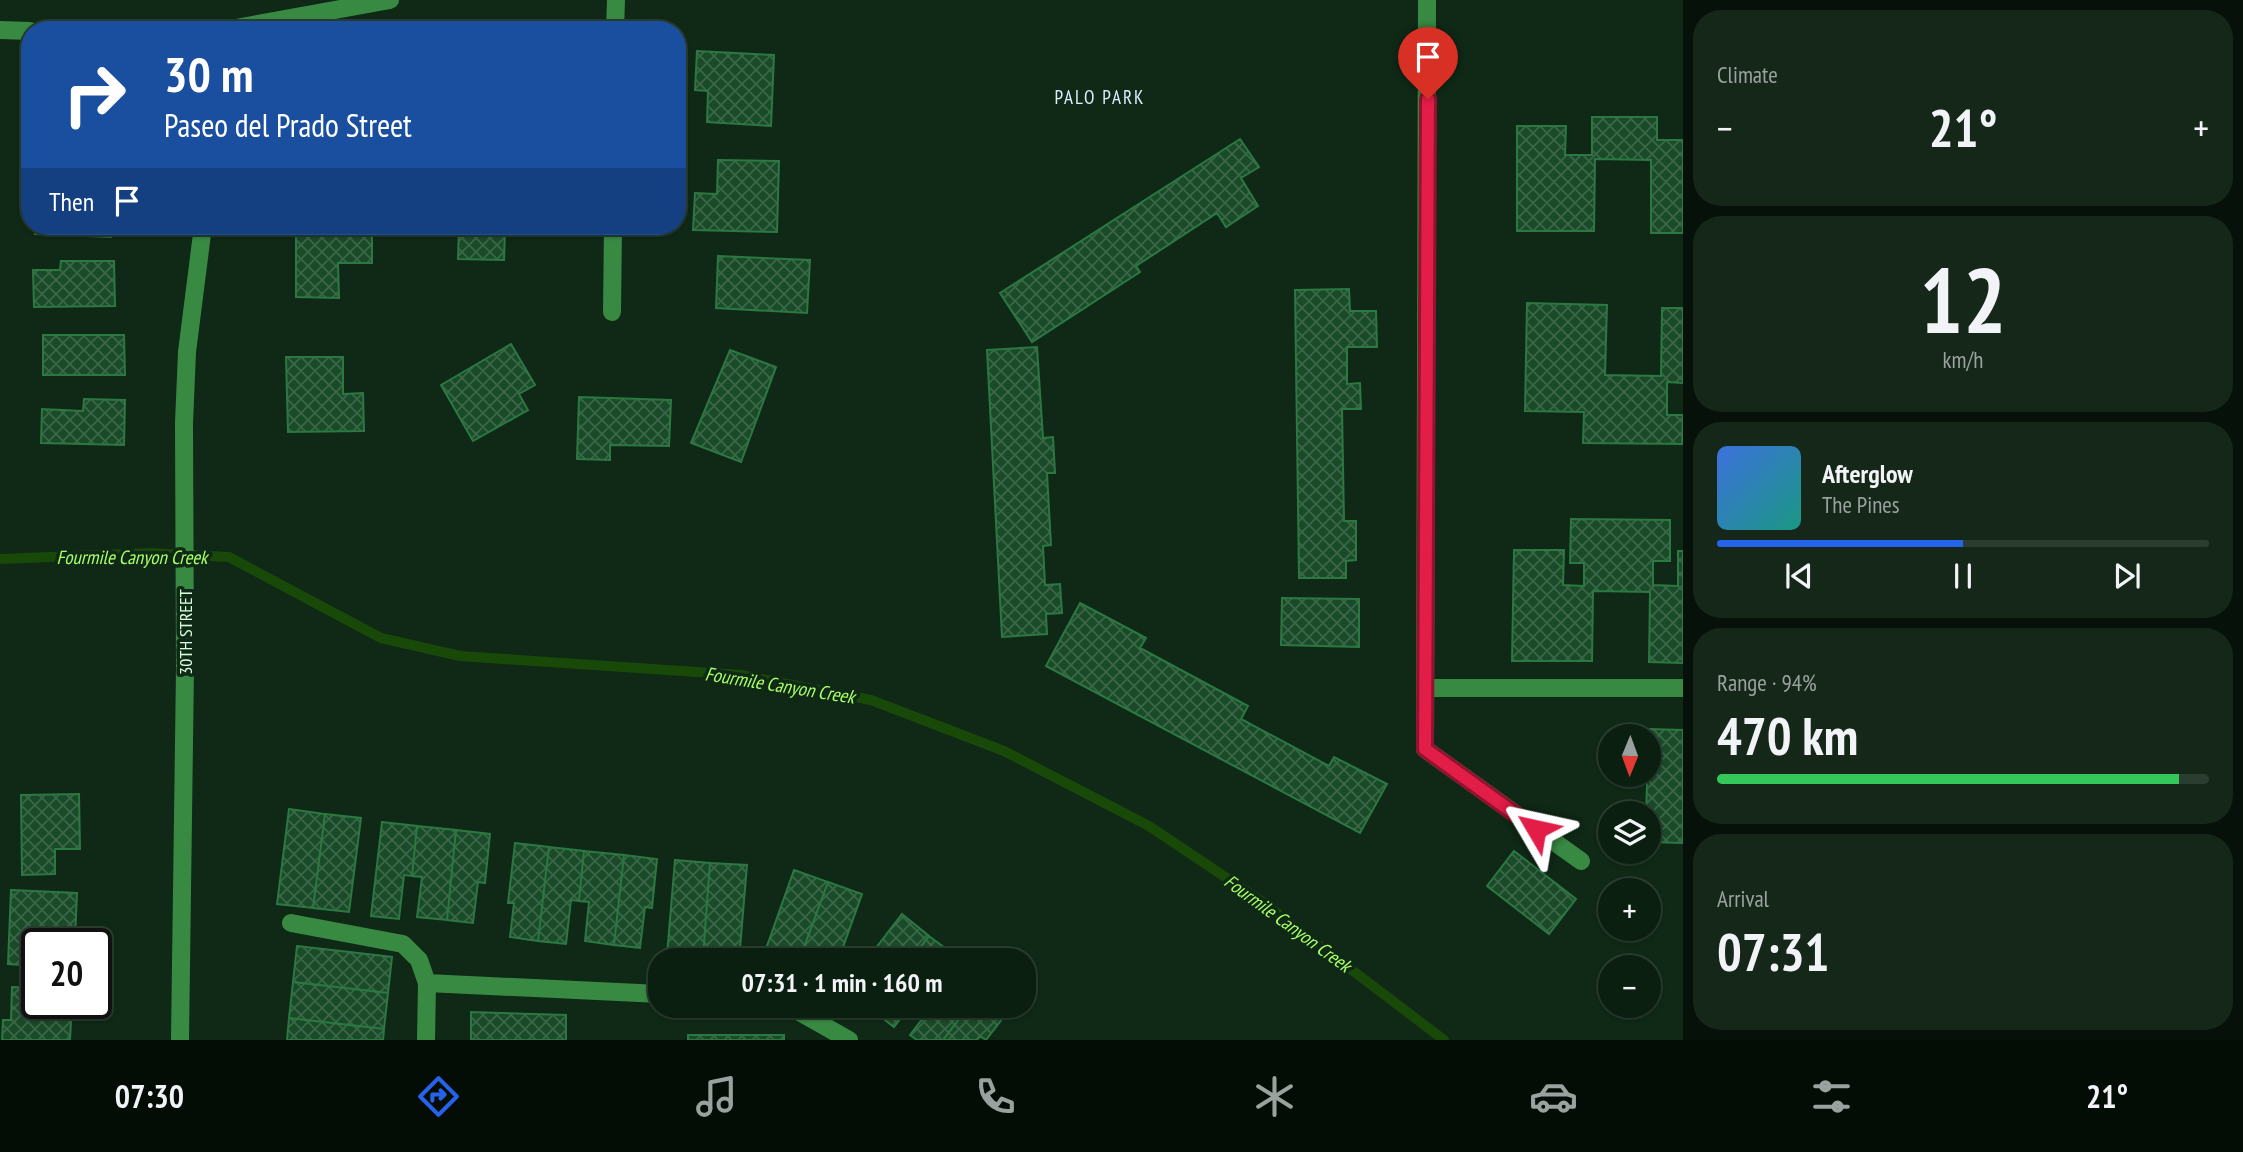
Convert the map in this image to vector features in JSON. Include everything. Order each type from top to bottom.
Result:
[{"type":"street","points":[[276,21],[390,0]]},
{"type":"street","points":[[615,21],[616,0]]},
{"type":"street","points":[[1427,0],[1425,749],[1581,861]]},
{"type":"street","points":[[0,30],[21,31]]},
{"type":"street","name":"30TH STREET","points":[[180,1040],[186,523],[184,423],[187,352],[202,235]]},
{"type":"street","points":[[612,312],[613,235]]},
{"type":"street","points":[[1425,688],[1683,688]]},
{"type":"street","points":[[291,923],[403,944],[419,960],[427,983],[426,1040]]},
{"type":"street","points":[[427,983],[648,993]]},
{"type":"street","points":[[810,1018],[849,1040]]},
{"type":"building","points":[[697,51],[774,55],[771,126],[707,122],[708,91],[695,90]]},
{"type":"building","points":[[1592,117],[1657,117],[1657,140],[1683,140],[1683,233],[1651,233],[1651,160],[1595,159],[1594,231],[1517,231],[1517,126],[1566,126],[1565,155],[1592,155]]},
{"type":"building","points":[[1240,139],[1259,167],[1241,178],[1258,206],[1226,227],[1217,213],[1136,266],[1140,272],[1032,342],[1000,293]]},
{"type":"building","points":[[718,160],[779,161],[777,232],[693,230],[695,193],[717,194]]},
{"type":"building","points":[[60,235],[111,235],[111,237]]},
{"type":"building","points":[[296,235],[372,235],[372,263],[338,263],[339,298],[296,297]]},
{"type":"building","points":[[459,235],[505,235],[504,260],[458,259]]},
{"type":"building","points":[[718,256],[810,260],[807,313],[716,308]]},
{"type":"building","points":[[61,261],[114,261],[115,306],[34,307],[33,270],[60,270]]},
{"type":"building","points":[[1349,289],[1350,311],[1376,311],[1377,347],[1347,347],[1347,384],[1360,383],[1361,409],[1342,409],[1344,521],[1356,521],[1356,560],[1346,561],[1346,578],[1299,578],[1295,290]]},
{"type":"building","points":[[1527,303],[1607,305],[1605,375],[1661,376],[1662,308],[1683,308],[1683,383],[1667,382],[1667,415],[1683,415],[1682,444],[1583,443],[1584,412],[1525,411]]},
{"type":"building","points":[[43,335],[124,335],[125,375],[43,375]]},
{"type":"building","points":[[511,344],[535,385],[519,394],[528,410],[473,441],[441,385]]},
{"type":"building","points":[[1037,347],[1043,438],[1053,437],[1055,473],[1047,473],[1051,545],[1043,546],[1045,585],[1060,584],[1062,613],[1046,614],[1047,634],[1002,637],[987,350]]},
{"type":"building","points":[[730,350],[776,367],[741,462],[691,443]]},
{"type":"building","points":[[286,357],[343,357],[343,394],[363,393],[364,431],[288,432]]},
{"type":"building","points":[[579,397],[671,400],[669,446],[610,445],[610,460],[577,459]]},
{"type":"building","points":[[84,399],[125,400],[124,445],[41,443],[42,409],[83,411]]},
{"type":"building","points":[[1571,519],[1670,520],[1670,561],[1653,561],[1653,585],[1678,586],[1678,551],[1683,551],[1683,663],[1649,662],[1650,592],[1593,591],[1592,661],[1512,661],[1514,550],[1564,550],[1563,585],[1584,586],[1584,563],[1570,563]]},
{"type":"building","points":[[1282,598],[1359,599],[1359,647],[1281,645]]},
{"type":"building","points":[[1080,603],[1146,638],[1140,648],[1248,706],[1241,719],[1329,766],[1334,757],[1387,784],[1360,833],[1046,666]]},
{"type":"building","points":[[1661,729],[1683,730],[1683,843],[1661,842],[1661,801],[1646,801],[1647,788],[1661,788]]},
{"type":"building","points":[[79,794],[80,849],[55,849],[55,874],[22,875],[21,795]]},
{"type":"building","points":[[289,809],[325,814],[313,908],[277,904]]},
{"type":"building","points":[[325,814],[361,818],[349,912],[313,908]]},
{"type":"building","points":[[382,822],[417,826],[412,876],[404,875],[399,919],[371,916]]},
{"type":"building","points":[[417,826],[456,830],[447,920],[417,917],[422,877],[412,876]]},
{"type":"building","points":[[456,830],[490,834],[485,883],[478,882],[473,923],[447,920]]},
{"type":"building","points":[[515,843],[549,847],[538,941],[510,937],[514,903],[508,903]]},
{"type":"building","points":[[549,847],[584,851],[579,901],[571,900],[566,944],[538,941]]},
{"type":"building","points":[[584,851],[624,855],[614,945],[585,941],[589,902],[579,901]]},
{"type":"building","points":[[1514,851],[1576,899],[1549,934],[1487,886]]},
{"type":"building","points":[[624,855],[657,859],[652,908],[645,907],[640,948],[614,945]]},
{"type":"building","points":[[675,860],[710,863],[704,948],[668,948]]},
{"type":"building","points":[[710,863],[747,865],[740,948],[704,948]]},
{"type":"building","points":[[794,870],[828,882],[804,948],[766,948]]},
{"type":"building","points":[[828,882],[862,894],[843,948],[804,948]]},
{"type":"building","points":[[11,890],[77,893],[75,928],[21,928],[21,965],[8,964]]},
{"type":"building","points":[[902,914],[929,936],[920,948],[876,948]]},
{"type":"building","points":[[929,936],[945,948],[920,948]]},
{"type":"building","points":[[297,946],[392,957],[388,993],[293,982]]},
{"type":"building","points":[[293,982],[388,993],[384,1029],[289,1018]]},
{"type":"building","points":[[12,987],[21,987],[21,1019],[71,1019],[70,1040],[2,1040],[3,1020],[11,1020]]},
{"type":"building","points":[[471,1012],[566,1015],[566,1040],[471,1040]]},
{"type":"building","points":[[289,1018],[384,1029],[383,1040],[287,1040]]},
{"type":"building","points":[[882,1018],[901,1018],[894,1027]]},
{"type":"building","points":[[923,1018],[960,1018],[943,1040],[917,1040],[910,1035]]},
{"type":"building","points":[[960,1018],[1003,1018],[986,1040],[980,1036],[977,1040],[943,1040]]},
{"type":"building","points":[[688,1035],[784,1035],[784,1040],[688,1040]]},
{"type":"waterway","name":"Fourmile Canyon Creek","points":[[0,559],[150,553],[229,557],[381,638],[460,656],[741,675],[871,700],[1004,751],[1149,826],[1261,901],[1444,1040]]},
{"type":"district","name":"PALO PARK","points":[[1100,97]]},
{"type":"route","points":[[1428,99],[1425,749],[1536,829]]}]
